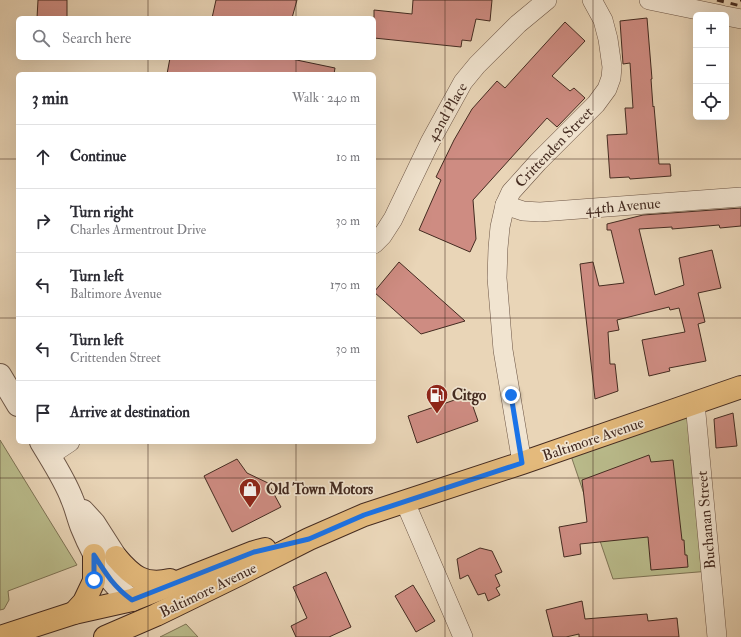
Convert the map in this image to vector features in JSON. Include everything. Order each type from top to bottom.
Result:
[{"type":"main road","name":"Baltimore Avenue","points":[[110,635],[272,559],[309,539],[364,515],[522,463],[741,387]]},
{"type":"main road","name":"Baltimore Avenue","points":[[0,637],[74,613],[132,600],[254,552],[309,539]]},
{"type":"main road","points":[[74,613],[84,602],[94,580],[94,555]]},
{"type":"main road","points":[[116,556],[129,571],[141,580],[159,583],[193,575]]},
{"type":"main road","points":[[110,635],[126,622],[130,613],[132,600],[142,605],[158,606],[187,600]]},
{"type":"street","name":"42nd Place","points":[[376,242],[382,236],[393,219],[430,142],[463,82],[477,65],[518,24],[547,0]]},
{"type":"street","points":[[649,0],[707,12]]},
{"type":"street","name":"Crittenden Street","points":[[522,463],[503,350],[497,278],[500,227],[505,205],[511,192],[596,104],[607,89],[612,78],[608,38],[603,20],[595,1]]},
{"type":"street","points":[[729,17],[741,19]]},
{"type":"street","name":"44th Avenue","points":[[505,205],[523,210],[540,212],[741,197]]},
{"type":"street","points":[[0,376],[16,402]]},
{"type":"street","name":"Buchanan Street","points":[[695,403],[716,637]]},
{"type":"street","points":[[63,444],[45,449],[72,498],[81,528],[94,555],[109,579],[121,592],[132,600]]},
{"type":"street","points":[[72,498],[94,523],[131,580],[132,600]]},
{"type":"street","points":[[405,502],[463,637]]},
{"type":"green space","points":[[695,403],[710,571],[613,579],[568,447]]},
{"type":"green space","points":[[0,440],[77,565],[8,591],[9,600],[4,609],[0,610]]},
{"type":"green space","points":[[186,624],[198,637],[160,637]]},
{"type":"building","points":[[38,0],[67,0],[67,16],[37,16]]},
{"type":"building","points":[[216,0],[297,0],[293,16],[212,16]]},
{"type":"building","points":[[413,0],[492,0],[490,21],[476,19],[471,41],[462,40],[461,47],[376,38],[376,16],[374,16],[374,10],[412,14]]},
{"type":"building","points":[[647,18],[653,107],[654,106],[659,164],[670,164],[671,176],[630,179],[629,177],[610,178],[607,135],[627,134],[625,108],[633,108],[630,63],[623,64],[620,21]]},
{"type":"building","points":[[565,22],[585,41],[552,76],[570,91],[574,88],[585,98],[557,127],[547,118],[473,200],[476,239],[470,252],[419,230],[441,180],[436,177],[454,140],[472,109],[497,81],[505,88]]},
{"type":"building","points":[[170,60],[297,60],[335,68],[334,72],[167,72]]},
{"type":"building","points":[[741,208],[741,226],[720,228],[719,225],[672,229],[672,227],[639,229],[655,295],[684,285],[679,258],[712,250],[721,288],[698,293],[705,322],[698,324],[706,361],[669,368],[670,371],[649,376],[642,340],[685,332],[679,308],[670,310],[669,307],[617,320],[619,330],[608,332],[610,364],[615,364],[618,391],[595,399],[580,264],[593,262],[599,286],[624,283],[611,230],[607,230],[607,224],[643,215]]},
{"type":"building","points":[[399,262],[465,321],[421,334],[376,294],[376,290]]},
{"type":"building","points":[[469,395],[478,421],[417,443],[408,416]]},
{"type":"building","points":[[733,413],[737,446],[716,448],[714,419]]},
{"type":"building","points":[[649,455],[651,462],[673,460],[682,540],[684,540],[685,555],[687,555],[688,567],[651,570],[648,537],[580,544],[581,554],[564,557],[559,527],[587,522],[582,480]]},
{"type":"building","points":[[237,459],[247,473],[268,483],[281,507],[232,532],[204,476]]},
{"type":"building","points":[[480,548],[492,551],[502,572],[495,575],[500,586],[496,588],[500,595],[488,601],[485,593],[478,595],[468,575],[460,579],[457,559]]},
{"type":"building","points":[[326,572],[351,627],[329,637],[296,637],[291,626],[307,618],[293,587]]},
{"type":"building","points":[[413,585],[435,621],[416,632],[395,596]]},
{"type":"building","points":[[582,601],[585,619],[647,614],[648,621],[677,618],[679,637],[579,637],[579,634],[566,637],[553,637],[546,610]]},
{"type":"railway","points":[[717,0],[741,6]]},
{"type":"place","name":"Citgo","points":[[437,414]]},
{"type":"place","name":"Old Town Motors","points":[[250,508]]},
{"type":"route","points":[[94,580],[94,555],[109,579],[121,592],[132,600],[254,552],[309,539],[364,515],[522,463],[511,395]]}]
